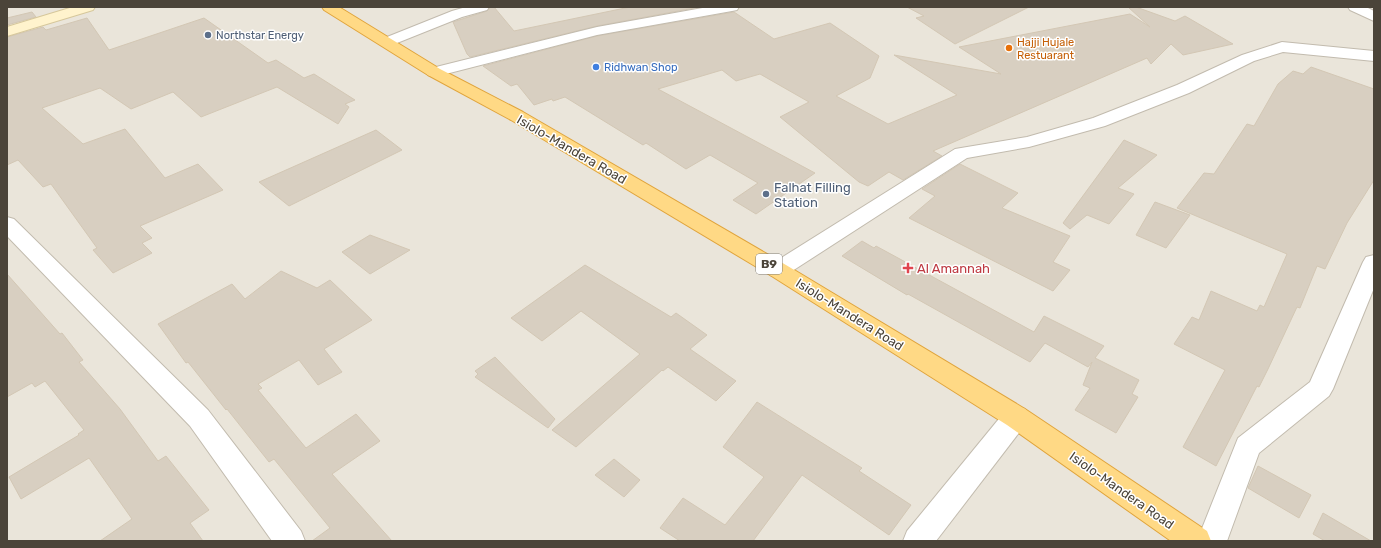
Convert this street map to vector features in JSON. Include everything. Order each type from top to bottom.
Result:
[{"type":"highway","name":"Isiolo-Mandera Road","points":[[329,7],[434,72],[517,116],[778,270],[1016,417],[1196,541]]},
{"type":"main road","points":[[7,32],[84,7]]},
{"type":"street","points":[[386,42],[457,14],[482,7]]},
{"type":"street","points":[[434,72],[537,44],[597,31],[732,7]]},
{"type":"street","points":[[1355,7],[1374,17]]},
{"type":"street","points":[[778,270],[962,153],[1028,142],[1099,122],[1184,89],[1248,58],[1282,47],[1374,56]]},
{"type":"street","points":[[7,224],[199,418],[290,541]]},
{"type":"street","points":[[1212,541],[1248,446],[1320,389],[1374,262]]},
{"type":"street","points":[[918,541],[1016,417]]},
{"type":"shaded area","points":[[7,7],[1374,7],[1374,541],[7,541]]},
{"type":"building","points":[[490,7],[494,7],[514,31],[630,7],[700,7],[597,26],[470,57],[467,54],[453,22],[487,11]]},
{"type":"building","points":[[907,7],[1029,7],[955,44],[916,18],[924,16]]},
{"type":"building","points":[[1128,7],[1136,7],[1175,21],[1185,16],[1233,44],[1183,55],[1171,44],[1151,64],[1147,58],[933,151],[942,156],[903,180],[889,172],[868,186],[859,182],[780,117],[809,102],[760,74],[736,81],[722,70],[658,89],[815,173],[756,214],[733,200],[758,183],[710,155],[686,169],[646,143],[643,145],[565,97],[553,101],[552,99],[534,105],[517,84],[511,86],[483,66],[597,36],[734,12],[774,39],[830,23],[879,56],[870,78],[836,96],[888,124],[957,95],[894,55],[1001,74],[959,47],[1130,14],[1150,27]]},
{"type":"building","points":[[32,12],[36,17],[7,25],[7,18]]},
{"type":"building","points":[[87,18],[109,50],[204,18],[268,63],[276,60],[304,78],[314,74],[355,100],[345,104],[349,107],[338,124],[277,87],[201,117],[173,92],[131,109],[100,88],[42,108],[83,144],[125,129],[165,178],[198,164],[223,190],[140,226],[152,238],[142,243],[152,253],[113,273],[93,250],[97,248],[51,184],[43,187],[18,160],[7,165],[7,37],[43,27],[46,30]]},
{"type":"building","points":[[1311,67],[1374,89],[1374,180],[1347,223],[1325,269],[1317,266],[1300,308],[1297,307],[1259,387],[1257,386],[1216,466],[1183,447],[1225,370],[1174,344],[1192,317],[1199,320],[1211,291],[1257,311],[1260,305],[1264,307],[1287,254],[1177,208],[1204,173],[1214,174],[1247,124],[1254,126],[1278,84],[1293,71],[1303,74]]},
{"type":"building","points":[[376,130],[402,150],[289,206],[259,182]]},
{"type":"building","points":[[1124,140],[1157,155],[1118,188],[1134,194],[1109,224],[1087,215],[1070,229],[1063,223]]},
{"type":"building","points":[[960,164],[1018,193],[1002,208],[1070,236],[1053,262],[1070,270],[1053,291],[909,218],[935,196],[922,189]]},
{"type":"building","points":[[1155,202],[1190,215],[1166,248],[1136,235]]},
{"type":"building","points":[[370,235],[410,250],[370,274],[342,252]]},
{"type":"building","points":[[862,241],[874,248],[876,246],[1034,332],[1044,316],[1104,346],[1095,358],[1139,380],[1132,394],[1138,397],[1116,433],[1075,410],[1090,388],[1083,385],[1092,362],[1088,367],[1045,343],[1030,362],[908,294],[907,295],[842,256]]},
{"type":"building","points":[[585,265],[671,317],[676,313],[707,335],[690,349],[736,381],[716,401],[668,367],[663,371],[662,370],[576,447],[552,430],[640,354],[581,311],[542,341],[511,318]]},
{"type":"building","points":[[281,271],[317,288],[330,280],[372,320],[324,349],[342,372],[318,385],[299,360],[258,384],[262,388],[258,390],[306,448],[356,414],[380,441],[332,474],[392,541],[312,541],[330,528],[274,459],[269,462],[188,362],[186,363],[158,324],[232,284],[245,299]]},
{"type":"building","points":[[7,274],[60,334],[62,333],[83,360],[79,362],[120,409],[158,461],[166,456],[209,510],[190,523],[203,541],[100,541],[132,519],[89,458],[21,499],[9,477],[79,435],[78,434],[84,430],[45,381],[35,387],[32,383],[7,397]]},
{"type":"building","points":[[495,357],[555,419],[548,428],[475,377],[478,374],[475,371]]},
{"type":"building","points":[[757,402],[862,468],[859,471],[911,505],[889,535],[802,475],[753,541],[680,541],[660,528],[683,498],[725,525],[764,477],[723,447]]},
{"type":"building","points":[[614,459],[640,480],[624,497],[595,475]]},
{"type":"building","points":[[1258,466],[1311,495],[1299,518],[1248,488]]},
{"type":"building","points":[[1323,513],[1371,541],[1325,541],[1313,534]]},
{"type":"place","name":"Northstar Energy","points":[[208,35]]},
{"type":"place","name":"Hajji Hujale Restuarant","points":[[1009,48]]},
{"type":"place","name":"Ridhwan Shop","points":[[596,67]]},
{"type":"place","name":"Falhat Filling Station","points":[[766,194]]},
{"type":"place","name":"Al Amannah","points":[[908,268]]}]
